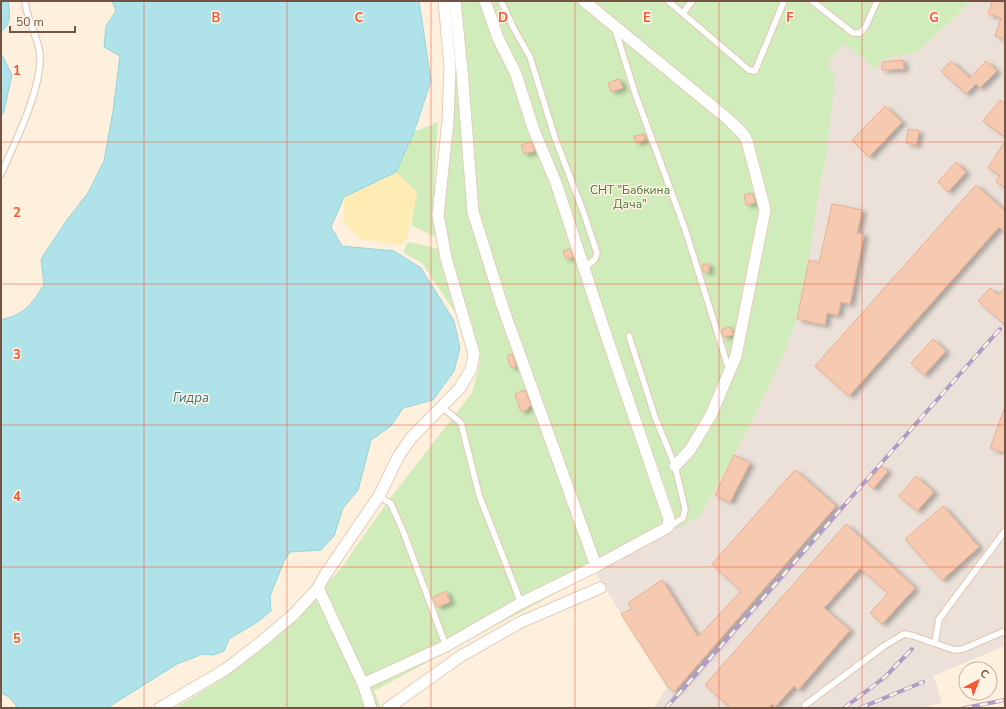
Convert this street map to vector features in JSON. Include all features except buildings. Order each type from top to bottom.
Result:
[{"type":"street","points":[[160,708],[226,669],[294,614],[318,588],[324,575],[379,496],[398,457],[411,438],[460,388],[471,369],[474,354],[446,258],[438,216],[448,121],[450,66],[444,1]]},
{"type":"street","points":[[455,1],[473,212],[503,308],[596,566]]},
{"type":"street","points":[[363,684],[446,646],[521,603],[596,566],[668,527],[669,519],[556,183],[533,128],[516,74],[498,38],[485,1]]},
{"type":"street","points":[[584,1],[729,120],[744,135],[747,141],[765,210],[736,356],[711,415],[690,450],[675,466]]},
{"type":"street","points":[[318,588],[363,684],[371,708]]},
{"type":"street","points":[[388,708],[468,652],[521,622],[600,588]]},
{"type":"lane","points":[[1,174],[22,125],[39,74],[40,54],[35,33],[25,8],[25,1]]},
{"type":"lane","points":[[501,1],[513,27],[530,57],[555,138],[583,211],[597,253],[595,259],[584,268]]},
{"type":"lane","points":[[668,1],[749,70],[755,71],[784,1]]},
{"type":"lane","points":[[683,13],[692,1]]},
{"type":"lane","points":[[812,1],[853,33],[860,33],[866,26],[877,1]]},
{"type":"lane","points":[[613,25],[636,96],[685,229],[729,371]]},
{"type":"lane","points":[[629,336],[655,417],[675,466],[685,509],[683,518],[668,527]]},
{"type":"lane","points":[[442,407],[461,423],[479,495],[521,603]]},
{"type":"lane","points":[[379,496],[391,504],[403,531],[446,646]]},
{"type":"lane","points":[[935,643],[939,619],[1005,531]]},
{"type":"lane","points":[[804,705],[884,646],[904,634],[954,650],[963,649],[1005,631]]},
{"type":"shaded area","points":[[971,1],[1005,1],[1005,646],[969,661],[958,661],[958,666],[933,676],[942,703],[919,708],[841,708],[840,706],[836,708],[654,708],[667,687],[595,572],[817,200],[826,156],[827,64],[844,44],[861,56],[874,69],[882,59],[918,52]]},
{"type":"green space","name":"СНТ \"Бабкина Дача\"","points":[[448,1],[971,1],[918,52],[883,59],[874,69],[861,56],[844,44],[827,64],[835,77],[826,156],[817,200],[809,260],[797,319],[782,358],[749,427],[700,516],[374,691],[381,708],[175,708],[208,688],[249,659],[292,623],[342,567],[388,501],[472,393],[480,362],[447,248],[442,201]]},
{"type":"green space","points":[[438,122],[434,181],[439,239],[411,225],[417,192],[396,172],[414,132]]},
{"type":"green space","points":[[408,242],[440,249],[459,318],[422,263],[403,252]]},
{"type":"sand","points":[[396,172],[417,192],[407,238],[401,245],[360,239],[344,223],[344,197]]},
{"type":"water","points":[[1,1],[8,1],[10,14],[9,22],[5,29],[1,32]]},
{"type":"water","name":"Гидра","points":[[112,1],[419,1],[431,81],[414,132],[396,172],[344,197],[331,227],[342,246],[394,251],[421,268],[454,321],[460,348],[454,371],[433,400],[403,408],[391,426],[371,440],[358,490],[343,508],[334,536],[321,550],[290,552],[284,561],[270,596],[271,611],[256,623],[229,639],[224,651],[213,655],[203,654],[177,664],[107,708],[18,708],[9,697],[1,693],[1,320],[16,315],[27,308],[44,285],[41,259],[67,220],[88,193],[104,161],[113,111],[120,56],[104,47],[106,26],[116,11]]},
{"type":"water","points":[[1,53],[12,75],[4,111],[1,117]]},
{"type":"railway","points":[[666,708],[1000,329]]},
{"type":"railway","points":[[844,708],[885,677],[912,649]]},
{"type":"railway","points":[[860,708],[923,682]]},
{"type":"railway","points":[[964,708],[1005,700]]}]
